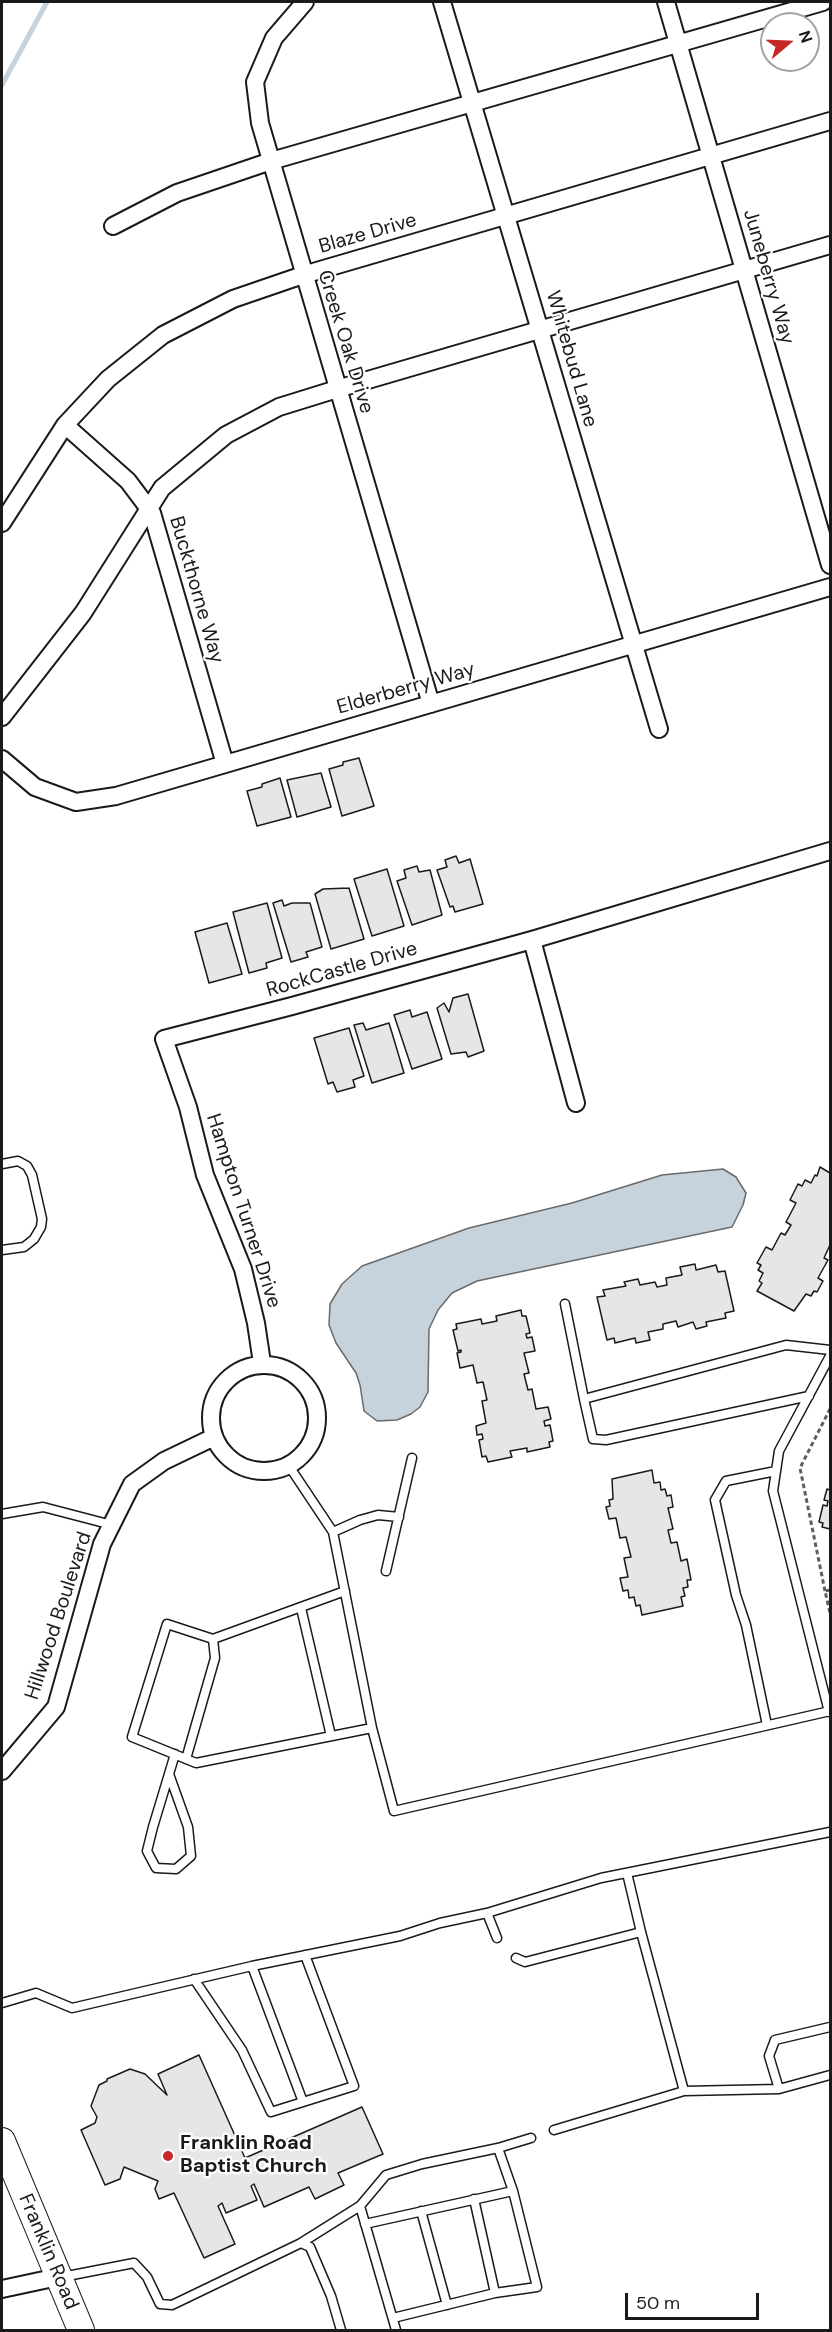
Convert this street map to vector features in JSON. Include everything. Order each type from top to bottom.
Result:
[{"type":"main road","name":"Franklin Road","points":[[2,2140],[81,2331]]},
{"type":"street","name":"Creek Oak Drive","points":[[305,2],[274,38],[255,82],[260,123],[431,704]]},
{"type":"street","name":"Whitebud Lane","points":[[442,2],[659,729]]},
{"type":"street","name":"Juneberry Way","points":[[666,2],[831,565]]},
{"type":"street","points":[[113,226],[177,193],[271,161],[823,2]]},
{"type":"street","name":"Blaze Drive","points":[[2,523],[65,425],[108,379],[163,335],[232,299],[303,275],[831,122]]},
{"type":"street","points":[[2,717],[83,613],[162,488],[226,435],[279,408],[337,388],[831,245]]},
{"type":"street","name":"Buckthorne Way","points":[[65,425],[128,481],[148,509],[155,525],[225,764]]},
{"type":"street","name":"Elderberry Way","points":[[2,759],[35,787],[76,802],[116,796],[831,587]]},
{"type":"street","name":"RockCastle Drive","points":[[164,1039],[532,940],[831,851]]},
{"type":"street","points":[[532,940],[576,1103]]},
{"type":"street","name":"Hampton Turner Drive","points":[[164,1039],[188,1107],[205,1175],[243,1269],[256,1323],[262,1363]]},
{"type":"street","points":[[262,1363],[288,1369],[307,1384],[318,1410],[314,1438],[306,1452],[289,1466],[262,1472],[252,1470],[229,1458],[214,1437],[211,1412],[217,1392],[224,1382],[238,1370],[262,1363]]},
{"type":"street","name":"Hillwood Boulevard","points":[[2,1771],[56,1707],[102,1544],[132,1485],[164,1461],[214,1437]]},
{"type":"street","points":[[2,2289],[58,2277]]},
{"type":"lane","points":[[2,1164],[18,1161],[27,1166],[32,1175],[42,1219],[41,1227],[34,1239],[24,1246],[2,1250]]},
{"type":"lane","points":[[565,1305],[593,1439],[606,1440],[809,1396]]},
{"type":"lane","points":[[584,1399],[786,1345],[831,1350]]},
{"type":"lane","points":[[289,1466],[333,1532],[372,1728],[394,1811],[830,1712],[773,1491],[779,1451],[831,1356]]},
{"type":"lane","points":[[386,1571],[412,1458]]},
{"type":"lane","points":[[767,1725],[746,1625],[736,1595],[715,1500],[726,1481],[776,1471]]},
{"type":"lane","points":[[2,1514],[43,1507],[112,1525]]},
{"type":"lane","points":[[333,1532],[378,1515],[399,1517]]},
{"type":"lane","points":[[345,1591],[213,1640],[167,1624],[132,1737],[196,1763],[372,1728]]},
{"type":"lane","points":[[301,1608],[332,1736]]},
{"type":"lane","points":[[186,1759],[215,1658],[213,1640]]},
{"type":"lane","points":[[169,1774],[188,1827],[191,1856],[176,1869],[156,1868],[147,1851],[169,1774],[175,1754]]},
{"type":"lane","points":[[2,2003],[36,1993],[72,2008],[252,1966],[400,1936],[440,1923],[487,1913],[601,1878],[831,1832]]},
{"type":"lane","points":[[627,1873],[684,2091]]},
{"type":"lane","points":[[487,1913],[497,1938]]},
{"type":"lane","points":[[516,1958],[525,1962],[641,1932]]},
{"type":"lane","points":[[194,1979],[242,2050],[271,2112],[354,2086],[305,1955]]},
{"type":"lane","points":[[252,1966],[303,2102]]},
{"type":"lane","points":[[779,2089],[769,2056],[775,2040],[831,2027]]},
{"type":"lane","points":[[554,2130],[684,2091],[779,2089],[831,2074]]},
{"type":"lane","points":[[58,2277],[134,2264],[147,2277],[160,2304],[172,2305],[301,2243],[360,2206],[386,2175],[531,2138]]},
{"type":"lane","points":[[393,2318],[495,2293],[537,2287],[513,2191],[498,2148]]},
{"type":"lane","points":[[365,2224],[513,2191]]},
{"type":"lane","points":[[474,2199],[495,2293]]},
{"type":"lane","points":[[360,2206],[396,2331]]},
{"type":"lane","points":[[421,2211],[447,2305]]},
{"type":"lane","points":[[301,2243],[310,2247],[331,2296],[341,2331]]},
{"type":"path","points":[[831,1409],[800,1468],[831,1613]]},
{"type":"path","points":[[825,1591],[831,1590]]},
{"type":"shaded area","points":[[723,1169],[736,1177],[746,1193],[732,1227],[477,1281],[452,1293],[438,1310],[429,1329],[428,1392],[420,1407],[397,1420],[377,1421],[364,1411],[356,1373],[336,1343],[329,1325],[330,1304],[342,1284],[362,1266],[469,1228],[572,1203],[662,1175]]},
{"type":"building","points":[[359,758],[374,806],[342,816],[329,769]]},
{"type":"building","points":[[321,773],[331,807],[297,817],[287,780]]},
{"type":"building","points":[[280,778],[291,817],[257,826],[247,791]]},
{"type":"building","points":[[456,856],[459,863],[470,859],[483,904],[455,912],[453,906],[450,907],[437,870],[447,867],[445,860]]},
{"type":"building","points":[[417,866],[419,872],[430,870],[442,915],[412,925],[397,881],[406,878],[404,870]]},
{"type":"building","points":[[387,869],[404,926],[372,936],[354,879]]},
{"type":"building","points":[[349,888],[364,939],[331,949],[315,894],[323,889]]},
{"type":"building","points":[[282,900],[284,906],[292,903],[310,903],[322,947],[306,952],[308,957],[291,962],[273,903]]},
{"type":"building","points":[[267,903],[282,958],[266,963],[267,968],[249,973],[233,912]]},
{"type":"building","points":[[227,923],[242,974],[209,983],[195,932]]},
{"type":"building","points":[[468,994],[484,1051],[468,1057],[466,1052],[451,1054],[437,1008],[444,1003],[449,1012],[453,998]]},
{"type":"building","points":[[410,1010],[412,1017],[427,1012],[442,1059],[412,1069],[394,1015]]},
{"type":"building","points":[[363,1023],[366,1030],[389,1023],[404,1073],[372,1083],[354,1025]]},
{"type":"building","points":[[349,1028],[364,1076],[353,1080],[355,1087],[337,1092],[333,1082],[328,1084],[314,1038]]},
{"type":"building","points":[[820,1167],[830,1173],[830,1245],[824,1258],[828,1260],[818,1278],[823,1281],[817,1292],[814,1291],[811,1296],[806,1294],[794,1311],[757,1291],[762,1283],[759,1281],[763,1273],[758,1270],[761,1265],[757,1263],[766,1247],[772,1250],[781,1233],[785,1235],[791,1225],[786,1222],[796,1203],[790,1200],[798,1184],[802,1186],[805,1180],[811,1183]]},
{"type":"building","points":[[695,1264],[696,1270],[716,1265],[718,1272],[725,1271],[734,1311],[725,1313],[726,1318],[706,1322],[707,1326],[696,1329],[693,1322],[678,1327],[676,1321],[663,1324],[663,1329],[648,1332],[650,1340],[636,1343],[635,1338],[615,1343],[614,1338],[607,1340],[597,1297],[605,1296],[603,1290],[626,1286],[624,1282],[638,1279],[640,1285],[655,1282],[657,1287],[667,1285],[666,1278],[682,1275],[680,1267]]},
{"type":"building","points":[[521,1310],[522,1316],[526,1316],[530,1333],[526,1334],[527,1338],[532,1337],[535,1351],[524,1353],[529,1373],[524,1374],[528,1390],[532,1389],[536,1409],[548,1407],[551,1419],[544,1421],[545,1426],[550,1425],[553,1441],[549,1442],[550,1447],[527,1452],[527,1448],[510,1451],[512,1457],[488,1462],[486,1456],[482,1457],[479,1440],[483,1439],[482,1434],[477,1435],[476,1426],[486,1423],[482,1401],[487,1400],[483,1382],[477,1383],[473,1365],[460,1368],[457,1353],[461,1350],[458,1351],[453,1330],[457,1329],[456,1324],[481,1319],[482,1324],[497,1321],[496,1316]]},
{"type":"building","points":[[652,1470],[654,1483],[660,1482],[661,1490],[665,1489],[667,1496],[671,1495],[673,1507],[668,1508],[673,1529],[668,1530],[671,1543],[677,1542],[681,1561],[687,1559],[691,1580],[687,1580],[688,1587],[683,1588],[685,1596],[681,1597],[683,1606],[642,1615],[640,1605],[636,1606],[634,1597],[629,1598],[628,1590],[623,1591],[620,1578],[628,1577],[624,1558],[631,1557],[626,1537],[620,1538],[616,1518],[609,1519],[606,1507],[610,1506],[609,1500],[613,1499],[612,1479]]},
{"type":"building","points":[[827,1489],[830,1490],[830,1529],[822,1527],[823,1523],[819,1522],[823,1505],[827,1506],[828,1501],[824,1500]]},
{"type":"building","name":"Franklin Road Baptist Church","points":[[199,2055],[245,2158],[362,2107],[383,2154],[338,2173],[344,2185],[315,2199],[309,2187],[264,2207],[254,2184],[251,2186],[257,2200],[226,2213],[222,2203],[218,2206],[235,2244],[204,2258],[174,2193],[159,2199],[155,2189],[158,2181],[124,2167],[120,2179],[105,2185],[81,2130],[95,2123],[97,2117],[91,2106],[99,2085],[107,2079],[130,2069],[145,2074],[167,2095],[158,2074]]},
{"type":"waterway","points":[[2,85],[47,2]]},
{"type":"place","name":"Franklin Road Baptist Church","points":[[168,2156]]}]
